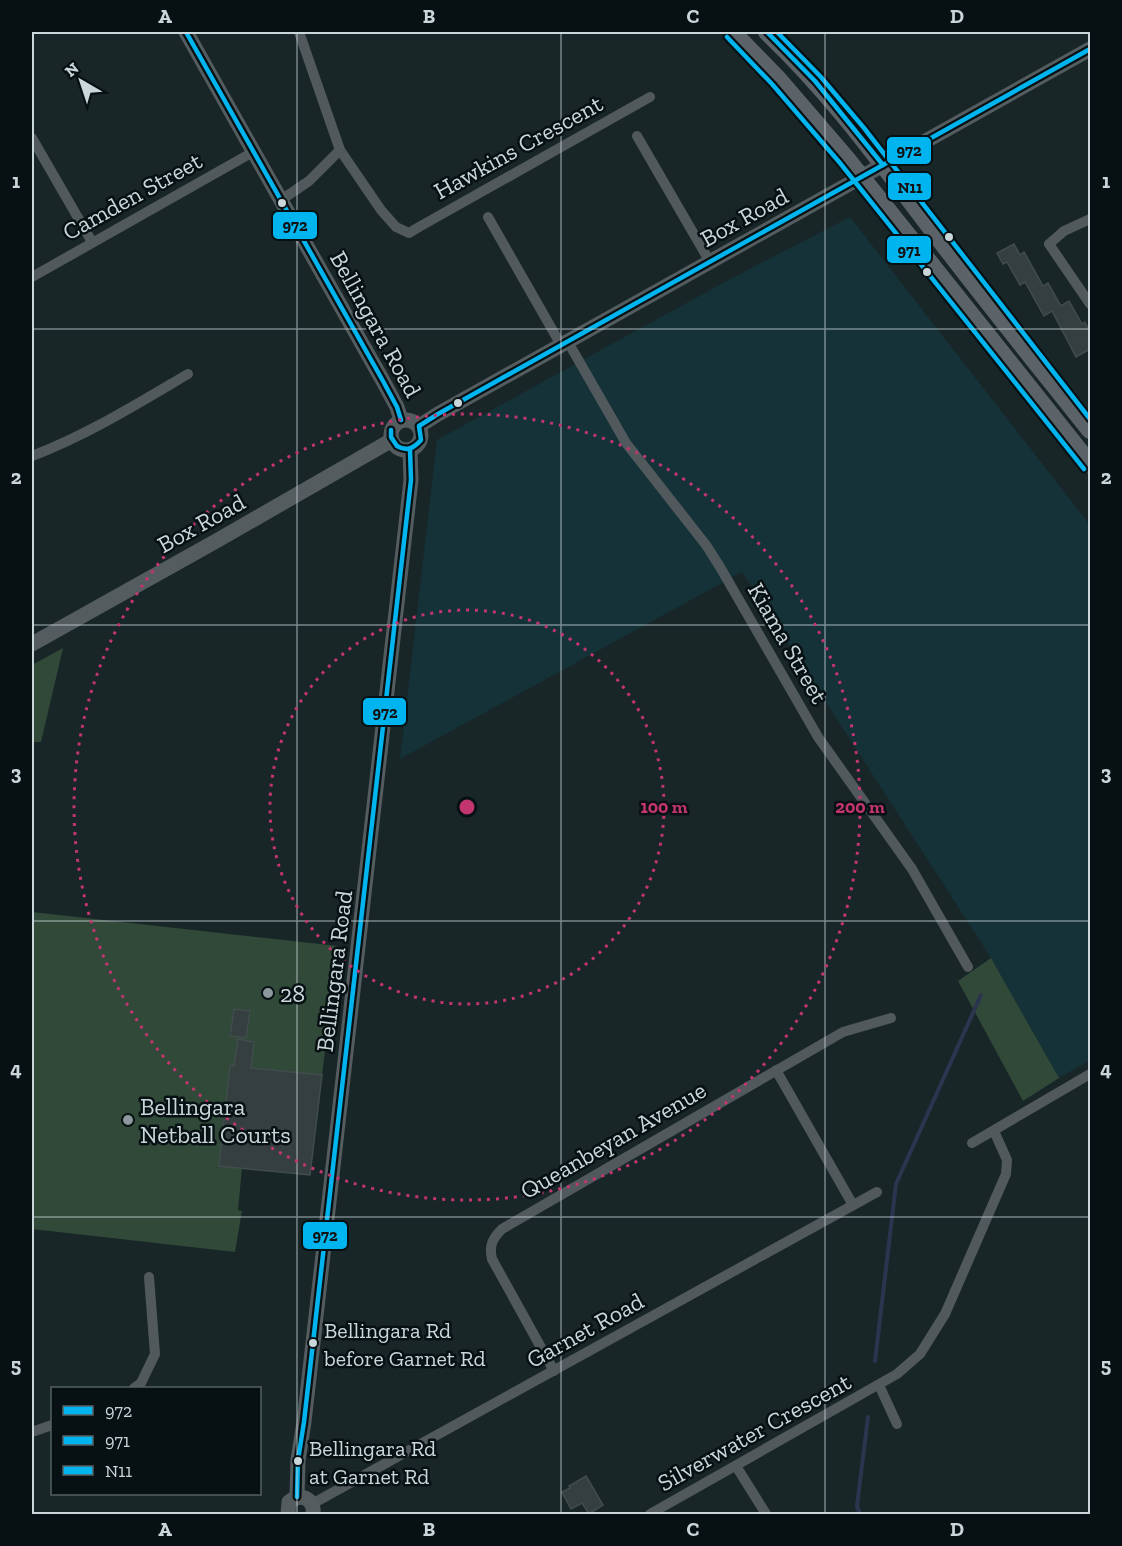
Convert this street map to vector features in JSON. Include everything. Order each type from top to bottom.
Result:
[{"type":"main road","points":[[732,32],[807,110],[1090,464]]},
{"type":"main road","points":[[767,32],[809,74],[884,165],[984,297],[1090,430]]},
{"type":"street","name":"Bellingara Road","points":[[186,32],[398,407],[401,420]]},
{"type":"street","points":[[281,200],[309,181],[340,150],[299,32]]},
{"type":"street","name":"Box Road","points":[[419,426],[1090,49]]},
{"type":"street","name":"Hawkins Crescent","points":[[340,150],[388,219],[409,233],[650,97]]},
{"type":"street","points":[[637,136],[710,262]]},
{"type":"street","points":[[32,138],[92,242]]},
{"type":"street","name":"Camden Street","points":[[32,277],[253,152]]},
{"type":"street","name":"Kiama Street","points":[[488,217],[626,443],[706,545],[818,737],[912,869],[968,967]]},
{"type":"street","points":[[1090,219],[1064,231],[1049,244],[1090,304]]},
{"type":"street","points":[[32,456],[67,442],[113,419],[188,374]]},
{"type":"street","points":[[401,420],[411,420],[419,426],[421,440],[410,450],[401,449],[392,440],[391,430],[401,420]]},
{"type":"street","name":"Box Road","points":[[32,644],[392,440]]},
{"type":"street","name":"Bellingara Road","points":[[297,1497],[298,1460],[357,968],[411,480],[410,450]]},
{"type":"street","name":"Queanbeyan Avenue","points":[[554,1371],[492,1259],[490,1246],[492,1240],[502,1229],[843,1032],[891,1018]]},
{"type":"street","points":[[776,1071],[853,1205]]},
{"type":"street","points":[[972,1143],[1090,1074]]},
{"type":"street","name":"Silverwater Crescent","points":[[650,1515],[879,1385],[897,1374],[920,1354],[945,1314],[1006,1174],[1007,1160],[994,1131]]},
{"type":"street","name":"Garnet Road","points":[[313,1509],[554,1371],[878,1192]]},
{"type":"street","points":[[136,1387],[141,1383],[154,1354],[149,1277]]},
{"type":"street","name":"Silverwater Crescent","points":[[879,1385],[897,1424]]},
{"type":"street","points":[[32,1432],[51,1425]]},
{"type":"street","points":[[736,1466],[766,1515]]},
{"type":"street","points":[[288,1515],[287,1506],[297,1497],[306,1497],[313,1509]]},
{"type":"shaded area","points":[[850,217],[1090,525],[1090,1060],[1059,1078],[991,958],[742,572],[400,759],[437,440],[732,278]]},
{"type":"green space","points":[[63,648],[41,742],[32,742],[32,665]]},
{"type":"green space","name":"Bellingara Netball Courts","points":[[32,912],[338,946],[322,1075],[230,1066],[219,1165],[242,1168],[238,1210],[242,1211],[235,1252],[32,1229]]},
{"type":"green space","points":[[991,958],[1059,1078],[1023,1101],[958,981]]},
{"type":"building","points":[[1014,244],[1020,255],[1024,252],[1043,286],[1048,283],[1061,306],[1069,301],[1082,324],[1085,322],[1090,333],[1090,349],[1076,357],[1052,311],[1044,316],[1025,282],[1020,285],[1007,262],[1003,264],[997,253]]},
{"type":"building","points":[[234,1009],[250,1011],[246,1038],[230,1036]]},
{"type":"building","points":[[238,1039],[254,1042],[251,1068],[322,1075],[310,1175],[219,1166],[230,1066],[234,1066]]},
{"type":"building","points":[[586,1476],[603,1505],[589,1514],[582,1503],[571,1509],[562,1492]]},
{"type":"waterway","points":[[875,1361],[896,1184],[981,995]]},
{"type":"waterway","points":[[860,1514],[857,1506],[868,1417]]},
{"type":"transit line","name":"972","points":[[186,32],[383,381],[397,407],[401,420]]},
{"type":"transit line","name":"972","points":[[767,32],[815,81],[883,165]]},
{"type":"transit line","name":"N11","points":[[777,32],[820,76],[864,128],[1090,419]]},
{"type":"transit line","name":"971","points":[[727,37],[772,84],[840,163],[1084,469]]},
{"type":"transit line","name":"972","points":[[391,430],[391,437],[397,446],[404,449],[413,447],[421,440],[419,426],[438,414],[1090,49]]},
{"type":"transit line","name":"972","points":[[297,1497],[298,1460],[411,480],[410,450]]},
{"type":"place","name":"28","points":[[268,993]]},
{"type":"place","name":"Bellingara Netball Courts","points":[[128,1120]]},
{"type":"place","name":"Bellingara Rd before Garnet Rd","points":[[313,1343]]},
{"type":"place","name":"Bellingara Rd at Garnet Rd","points":[[298,1461]]}]
